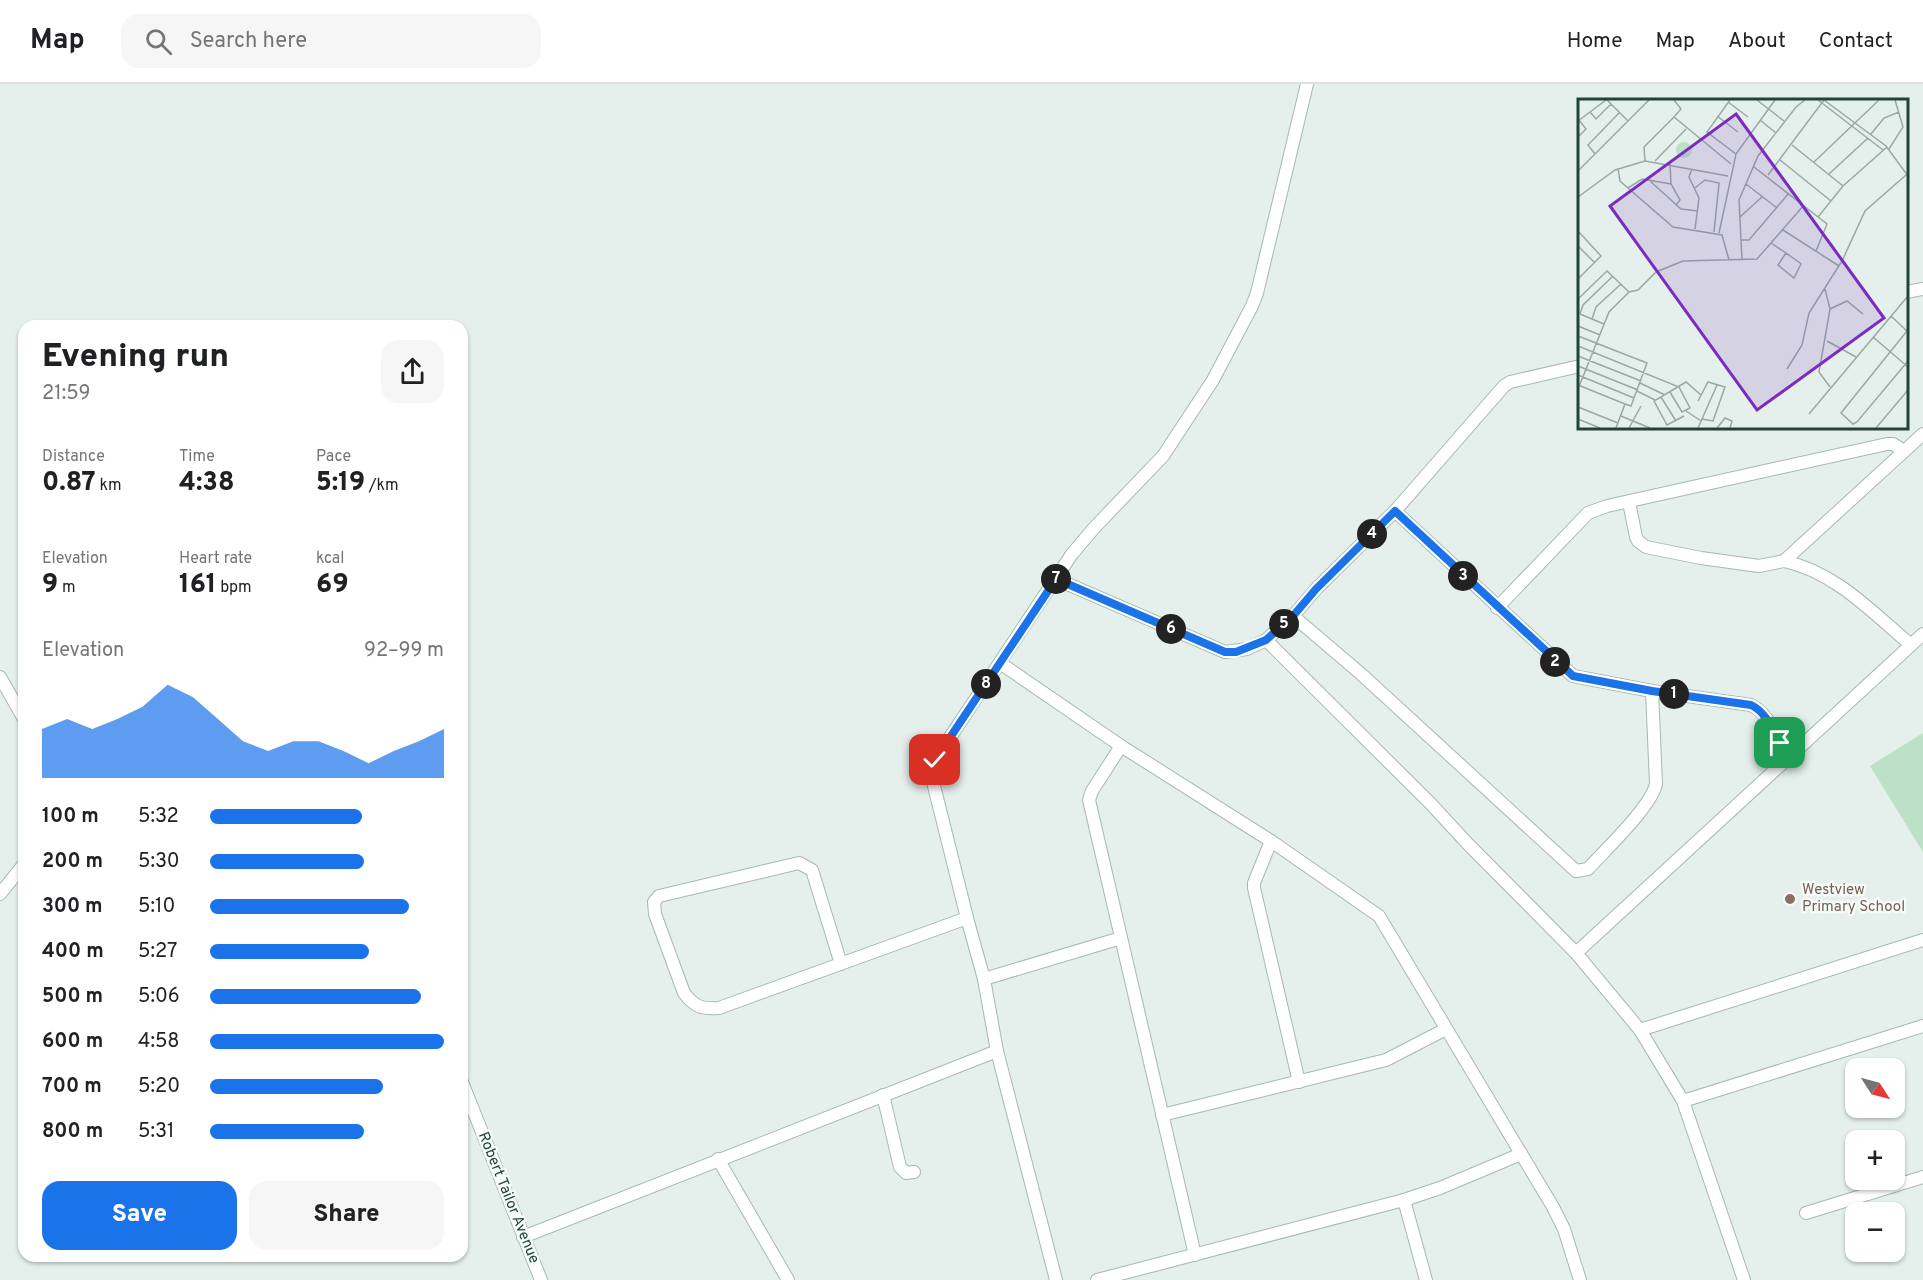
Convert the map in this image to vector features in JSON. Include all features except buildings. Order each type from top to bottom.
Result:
[{"type":"street","points":[[1056,1280],[997,1052],[984,979],[934,786],[935,760],[1072,554],[1163,456],[1213,380],[1257,293],[1307,84]]},
{"type":"street","points":[[1908,292],[1923,289]]},
{"type":"street","points":[[1056,579],[1225,652],[1236,652],[1266,640],[1293,616],[1316,589],[1395,511],[1504,386],[1510,382],[1578,366]]},
{"type":"street","points":[[1784,561],[1923,434]]},
{"type":"street","points":[[1497,608],[1582,516],[1596,509],[1887,444],[1893,444],[1904,451]]},
{"type":"street","points":[[1629,501],[1636,537],[1646,547],[1759,567],[1784,561],[1801,564],[1831,579],[1911,645]]},
{"type":"street","points":[[1395,511],[1573,676],[1652,691],[1751,705],[1758,709],[1780,743],[1784,759]]},
{"type":"street","points":[[1293,616],[1576,870],[1588,869],[1639,814],[1654,794],[1656,784],[1652,691]]},
{"type":"street","points":[[1576,953],[1784,759],[1923,634]]},
{"type":"street","points":[[1266,640],[1431,804],[1576,953],[1640,1030],[1683,1101],[1744,1280]]},
{"type":"street","points":[[1000,663],[1121,746],[1271,842],[1380,916],[1564,1229],[1580,1280]]},
{"type":"street","points":[[0,677],[18,708]]},
{"type":"street","points":[[1121,746],[1092,791],[1089,800],[1195,1256]]},
{"type":"street","points":[[1271,842],[1254,888],[1299,1082]]},
{"type":"street","points":[[841,964],[812,870],[799,863],[658,896],[654,902],[655,914],[684,993],[691,1002],[704,1008],[719,1008],[841,964],[967,918]]},
{"type":"street","points":[[0,894],[18,872]]},
{"type":"street","points":[[984,979],[1121,938]]},
{"type":"street","points":[[1640,1030],[1923,940]]},
{"type":"street","points":[[1683,1101],[1923,1026]]},
{"type":"street","points":[[1162,1114],[1395,1057],[1446,1029]]},
{"type":"street","points":[[522,1237],[997,1052]]},
{"type":"street","points":[[883,1095],[900,1167],[906,1173],[914,1172]]},
{"type":"street","name":"Robert Tailor Avenue","points":[[468,1098],[541,1280]]},
{"type":"street","points":[[1097,1280],[1404,1200],[1440,1188],[1521,1154]]},
{"type":"street","points":[[718,1159],[788,1280]]},
{"type":"street","points":[[1806,1213],[1923,1177]]},
{"type":"street","points":[[1404,1200],[1426,1280]]},
{"type":"green space","points":[[1923,733],[1923,852],[1870,766]]},
{"type":"place","name":"Westview Primary School","points":[[1790,899]]},
{"type":"route","points":[[935,760],[1056,579],[1225,652],[1236,652],[1266,640],[1293,616],[1316,589],[1395,511],[1573,676],[1652,691],[1751,705],[1764,715],[1780,743]]}]
